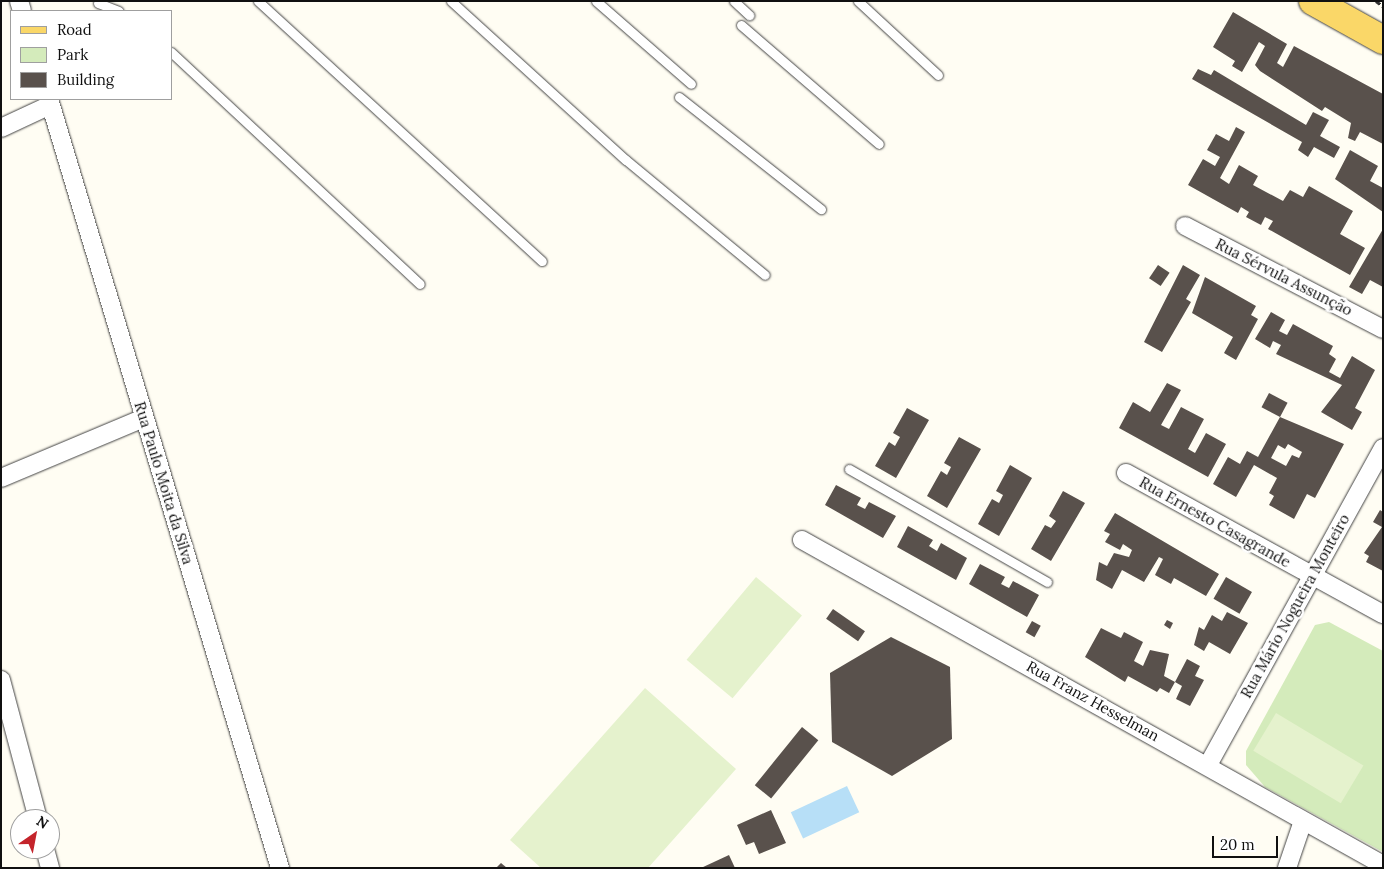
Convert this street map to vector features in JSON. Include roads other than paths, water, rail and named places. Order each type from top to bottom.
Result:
[{"type":"main road","points":[[1313,1],[1383,40]]},
{"type":"street","points":[[1,128],[49,102]]},
{"type":"street","name":"Rua Paulo Moita da Silva","points":[[49,102],[280,868]]},
{"type":"street","name":"Rua Sérvula Assunção","points":[[1185,226],[1383,328]]},
{"type":"street","points":[[1,478],[144,418]]},
{"type":"street","name":"Rua Mário Nogueira Monteiro","points":[[1208,765],[1383,448]]},
{"type":"street","name":"Rua Ernesto Casagrande","points":[[1126,473],[1383,614]]},
{"type":"street","name":"Rua Franz Hesselman","points":[[802,540],[1383,864]]},
{"type":"street","points":[[1,680],[35,809]]},
{"type":"street","points":[[1287,868],[1304,821]]},
{"type":"lane","points":[[258,1],[542,261]]},
{"type":"lane","points":[[451,1],[626,160],[765,275]]},
{"type":"lane","points":[[596,1],[691,84]]},
{"type":"lane","points":[[734,1],[750,15]]},
{"type":"lane","points":[[858,1],[938,75]]},
{"type":"lane","points":[[98,3],[116,10]]},
{"type":"lane","points":[[741,25],[879,144]]},
{"type":"lane","points":[[172,53],[420,284]]},
{"type":"lane","points":[[679,97],[821,209]]},
{"type":"lane","points":[[849,469],[1047,582]]},
{"type":"water","points":[[847,786],[859,812],[803,838],[791,812]]}]
